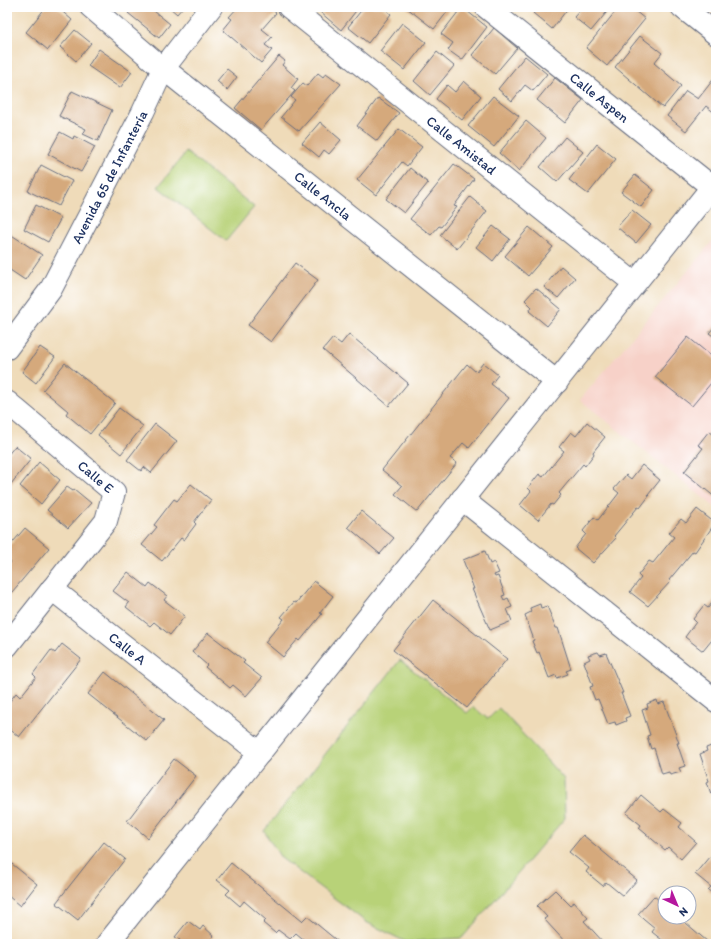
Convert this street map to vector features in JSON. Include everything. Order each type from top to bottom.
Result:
[{"type":"street","name":"Calle Ancla","points":[[91,7],[163,68],[556,382]]},
{"type":"street","name":"Avenida 65 de Infantería","points":[[7,348],[51,289],[143,112],[163,68],[211,7]]},
{"type":"street","name":"Calle Amistad","points":[[289,7],[634,283]]},
{"type":"street","name":"Calle Aspen","points":[[486,7],[714,184]]},
{"type":"street","points":[[682,7],[716,34]]},
{"type":"street","points":[[107,944],[714,184]]},
{"type":"street","name":"Calle E","points":[[7,402],[114,492],[106,521],[52,589]]},
{"type":"street","points":[[462,499],[716,701]]},
{"type":"street","points":[[7,646],[52,589]]},
{"type":"street","name":"Calle A","points":[[52,589],[260,753]]},
{"type":"shaded area","points":[[716,237],[716,508],[580,400]]},
{"type":"green space","points":[[186,152],[254,207],[226,241],[158,187]]},
{"type":"green space","points":[[400,660],[467,713],[473,707],[488,719],[499,708],[564,779],[565,818],[462,938],[406,942],[366,922],[281,858],[264,831]]},
{"type":"building","points":[[46,7],[57,7],[72,20],[48,50],[26,32]]},
{"type":"building","points":[[132,7],[149,7],[170,24],[159,38],[128,13]]},
{"type":"building","points":[[169,7],[183,7],[177,14]]},
{"type":"building","points":[[238,7],[269,7],[276,13],[262,29],[272,37],[265,45],[272,50],[261,63],[223,30],[232,19],[229,17]]},
{"type":"building","points":[[324,7],[359,7],[341,30],[320,12]]},
{"type":"building","points":[[364,7],[382,7],[391,14],[368,43],[348,27]]},
{"type":"building","points":[[451,7],[434,29],[407,8]]},
{"type":"building","points":[[462,7],[487,27],[462,60],[448,50],[453,43],[441,34]]},
{"type":"building","points":[[538,7],[569,7],[552,29],[533,13]]},
{"type":"building","points":[[583,7],[611,7],[591,31],[574,17]]},
{"type":"building","points":[[619,7],[630,7],[645,19],[607,66],[586,48]]},
{"type":"building","points":[[402,23],[426,42],[404,70],[380,51]]},
{"type":"building","points":[[494,28],[517,48],[495,74],[472,55]]},
{"type":"building","points":[[75,30],[91,43],[76,61],[60,47]]},
{"type":"building","points":[[640,36],[662,53],[654,63],[681,86],[663,108],[615,67]]},
{"type":"building","points":[[99,49],[132,72],[120,88],[88,66]]},
{"type":"building","points":[[437,52],[454,66],[430,95],[414,81]]},
{"type":"building","points":[[279,56],[285,61],[282,65],[298,79],[291,88],[295,91],[261,130],[235,108]]},
{"type":"building","points":[[525,56],[547,74],[533,91],[525,85],[512,101],[498,89]]},
{"type":"building","points":[[227,69],[237,77],[227,90],[217,81]]},
{"type":"building","points":[[318,73],[323,77],[326,73],[341,84],[299,131],[281,117],[295,100],[291,97],[303,83],[307,86]]},
{"type":"building","points":[[716,76],[716,114],[706,106],[686,131],[667,116],[686,91],[698,99]]},
{"type":"building","points":[[555,78],[583,100],[565,123],[537,100]]},
{"type":"building","points":[[464,81],[481,96],[462,120],[436,99],[447,85],[455,92]]},
{"type":"building","points":[[72,91],[112,110],[98,141],[83,134],[86,129],[59,116]]},
{"type":"building","points":[[493,96],[519,116],[494,147],[468,126]]},
{"type":"building","points":[[378,98],[399,113],[377,141],[357,126]]},
{"type":"building","points":[[526,121],[546,138],[519,171],[499,153]]},
{"type":"building","points":[[320,122],[341,140],[329,154],[324,150],[319,157],[302,143]]},
{"type":"building","points":[[399,129],[422,147],[407,166],[402,162],[376,195],[357,180]]},
{"type":"building","points":[[60,132],[73,139],[74,136],[95,147],[81,172],[48,154]]},
{"type":"building","points":[[565,137],[583,152],[557,182],[540,167]]},
{"type":"building","points":[[597,144],[616,159],[588,194],[569,180]]},
{"type":"building","points":[[454,164],[474,179],[454,206],[457,207],[441,227],[439,226],[431,235],[410,219]]},
{"type":"building","points":[[41,165],[72,181],[59,206],[28,191]]},
{"type":"building","points":[[410,168],[428,183],[404,213],[386,199]]},
{"type":"building","points":[[635,175],[654,190],[641,207],[621,192]]},
{"type":"building","points":[[470,197],[487,211],[457,249],[440,235]]},
{"type":"building","points":[[36,205],[61,218],[48,242],[24,229]]},
{"type":"building","points":[[632,210],[651,225],[636,243],[617,227]]},
{"type":"building","points":[[493,226],[510,239],[493,261],[476,247]]},
{"type":"building","points":[[529,227],[553,247],[528,276],[505,256]]},
{"type":"building","points":[[7,232],[42,255],[25,280],[7,268]]},
{"type":"building","points":[[295,263],[318,280],[271,342],[248,325]]},
{"type":"building","points":[[561,266],[575,278],[558,298],[544,287]]},
{"type":"building","points":[[536,288],[561,309],[547,326],[529,311],[532,307],[525,300]]},
{"type":"building","points":[[716,325],[716,338],[709,333]]},
{"type":"building","points":[[349,334],[408,383],[389,406],[323,350],[333,338],[341,344]]},
{"type":"building","points":[[688,337],[716,360],[716,377],[692,406],[655,377]]},
{"type":"building","points":[[40,347],[55,357],[36,383],[22,372]]},
{"type":"building","points":[[65,363],[115,403],[90,434],[66,414],[68,411],[43,390]]},
{"type":"building","points":[[483,363],[498,375],[491,384],[509,398],[469,448],[463,443],[450,458],[457,463],[417,512],[395,494],[402,486],[382,470],[467,364],[476,372]]},
{"type":"building","points":[[119,408],[143,426],[121,454],[98,435]]},
{"type":"building","points":[[587,422],[605,437],[593,452],[594,454],[585,466],[583,464],[559,493],[561,495],[553,505],[551,504],[538,520],[520,505],[531,491],[528,488],[539,474],[543,477],[564,451],[559,447],[571,432],[576,436]]},
{"type":"building","points":[[155,424],[177,441],[151,473],[144,467],[141,471],[127,460]]},
{"type":"building","points":[[709,431],[714,435],[716,432],[716,498],[684,472],[703,448],[698,445]]},
{"type":"building","points":[[15,446],[31,459],[11,484],[7,481],[7,456]]},
{"type":"building","points":[[39,462],[60,480],[41,504],[20,486]]},
{"type":"building","points":[[642,465],[660,480],[640,508],[638,507],[614,536],[616,538],[593,563],[575,548],[586,534],[583,531],[594,517],[598,520],[619,493],[614,489],[626,475],[631,479]]},
{"type":"building","points":[[191,484],[211,500],[194,522],[196,524],[184,540],[181,538],[162,561],[142,545],[157,527],[154,525],[174,499],[177,501]]},
{"type":"building","points":[[67,487],[73,491],[74,489],[91,503],[68,528],[47,510]]},
{"type":"building","points":[[697,509],[715,523],[695,552],[693,551],[669,580],[671,581],[648,606],[630,592],[641,578],[638,575],[649,561],[653,563],[674,537],[669,533],[681,519],[686,523]]},
{"type":"building","points":[[361,511],[394,538],[380,554],[348,527]]},
{"type":"building","points":[[25,528],[49,548],[7,598],[7,566],[11,562],[7,558],[7,549]]},
{"type":"building","points":[[485,551],[490,564],[494,562],[499,573],[494,575],[495,577],[498,576],[505,595],[502,596],[504,600],[508,598],[512,607],[507,609],[512,621],[490,630],[472,589],[474,589],[463,560]]},
{"type":"building","points":[[128,572],[147,587],[150,583],[167,596],[164,600],[185,616],[170,635],[154,622],[150,626],[126,607],[129,603],[113,591]]},
{"type":"building","points":[[314,581],[333,596],[320,613],[322,614],[300,641],[298,639],[283,657],[265,642],[284,619],[281,617],[294,602],[296,603]]},
{"type":"building","points":[[716,598],[716,635],[703,651],[685,637],[696,622],[693,619],[704,605],[708,608]]},
{"type":"building","points":[[433,600],[507,659],[467,708],[393,650]]},
{"type":"building","points":[[540,604],[541,608],[547,606],[556,628],[558,628],[571,669],[566,671],[568,674],[557,678],[556,675],[549,678],[539,652],[537,653],[532,641],[534,640],[525,615],[531,612],[530,608]]},
{"type":"building","points":[[208,633],[245,661],[243,663],[262,678],[246,696],[233,685],[230,688],[205,667],[207,665],[192,652]]},
{"type":"building","points":[[62,644],[81,659],[19,737],[7,727],[7,705],[16,693],[20,697],[36,677],[33,674],[51,650],[55,653]]},
{"type":"building","points":[[598,652],[600,655],[606,653],[623,693],[621,693],[630,716],[625,718],[626,721],[616,725],[615,722],[608,724],[598,699],[595,700],[590,687],[593,686],[584,662],[590,659],[588,655]]},
{"type":"building","points":[[105,672],[164,720],[147,741],[88,694]]},
{"type":"building","points":[[657,700],[658,704],[664,702],[679,743],[677,743],[685,766],[679,768],[681,772],[670,775],[669,772],[662,774],[654,748],[651,749],[647,736],[650,735],[642,710],[648,708],[647,704]]},
{"type":"building","points":[[716,744],[716,800],[713,793],[711,794],[707,782],[709,781],[700,754],[707,751],[706,748]]},
{"type":"building","points":[[174,759],[196,776],[148,838],[127,821]]},
{"type":"building","points":[[641,795],[661,812],[664,809],[682,823],[679,827],[696,842],[681,859],[668,847],[665,850],[639,828],[641,825],[626,813]]},
{"type":"building","points":[[583,835],[637,880],[623,896],[606,882],[603,886],[586,872],[589,868],[569,852]]},
{"type":"building","points":[[104,842],[125,859],[78,920],[56,903]]},
{"type":"building","points":[[710,856],[716,861],[716,896],[708,890],[711,887],[695,874]]},
{"type":"building","points":[[7,860],[37,884],[20,906],[7,895]]},
{"type":"building","points":[[231,863],[302,921],[307,916],[341,944],[309,944],[296,933],[290,939],[278,930],[275,933],[263,923],[266,920],[244,901],[240,906],[226,894],[230,890],[217,880]]},
{"type":"building","points":[[555,890],[570,905],[574,902],[588,918],[584,921],[605,944],[573,944],[570,941],[567,944],[544,919],[547,917],[537,906]]},
{"type":"building","points":[[654,896],[657,898],[657,925],[688,925],[708,942],[706,944],[667,944],[652,932],[655,928],[638,914]]},
{"type":"building","points":[[188,921],[200,930],[203,926],[214,936],[211,939],[217,944],[177,944],[180,940],[175,937]]}]
